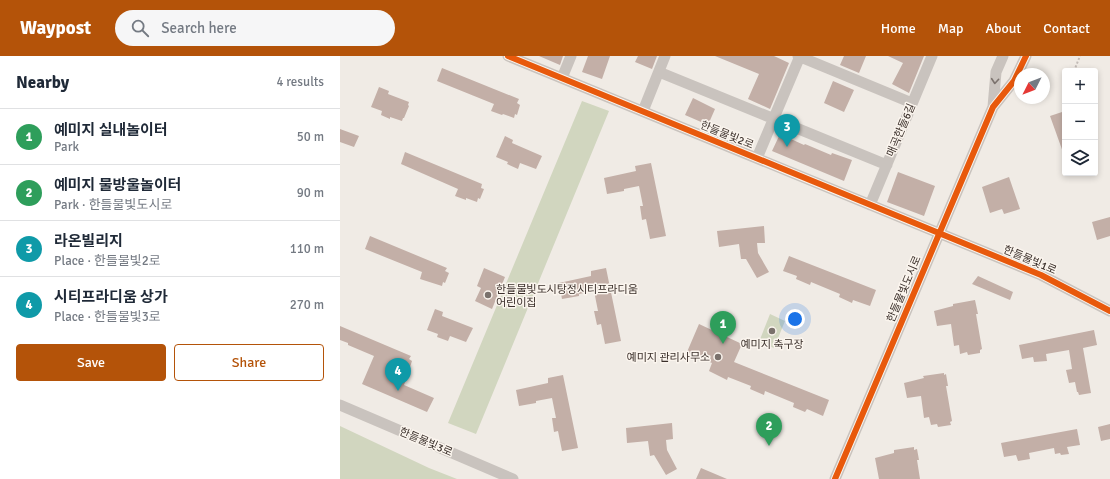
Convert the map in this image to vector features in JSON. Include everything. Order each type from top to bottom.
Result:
[{"type":"street","name":"한들물빛2로","points":[[508,56],[938,233]]},
{"type":"street","points":[[562,78],[571,56]]},
{"type":"street","points":[[643,111],[665,56]]},
{"type":"street","points":[[757,158],[799,56],[912,103]]},
{"type":"street","name":"매곡한들6길","points":[[870,205],[932,56]]},
{"type":"street","points":[[993,107],[996,72],[1003,56]]},
{"type":"street","points":[[993,107],[1014,81],[1026,56]]},
{"type":"street","points":[[659,72],[887,165]]},
{"type":"street","name":"한들물빛도시로","points":[[834,479],[993,107]]},
{"type":"street","name":"한들물빛1로","points":[[938,233],[1046,277],[1110,311]]},
{"type":"street","name":"한들물빛3로","points":[[340,406],[512,479]]},
{"type":"path","points":[[1075,68],[1080,56]]},
{"type":"green space","points":[[582,101],[609,111],[476,434],[448,423]]},
{"type":"green space","name":"예미지 축구장","points":[[770,314],[785,321],[774,348],[759,342]]},
{"type":"green space","points":[[340,426],[429,468],[457,479],[340,479]]},
{"type":"building","points":[[539,56],[563,56],[560,65]]},
{"type":"building","points":[[588,56],[610,56],[602,79],[582,72]]},
{"type":"building","points":[[638,56],[657,56],[652,69],[635,62]]},
{"type":"building","points":[[715,56],[774,56],[789,63],[770,109],[748,99],[759,74]]},
{"type":"building","points":[[844,56],[866,56],[859,73],[840,65]]},
{"type":"building","points":[[888,56],[924,56],[909,93],[892,84],[903,63]]},
{"type":"building","points":[[442,68],[519,99],[517,103],[520,105],[517,115],[515,114],[514,118],[491,111],[494,104],[437,81]]},
{"type":"building","points":[[833,81],[854,90],[844,112],[824,103]]},
{"type":"building","points":[[379,87],[389,91],[388,94],[409,102],[409,106],[402,121],[390,117],[390,119],[381,115],[382,111],[371,107]]},
{"type":"building","points":[[693,98],[715,109],[708,125],[685,115]]},
{"type":"building","points":[[1062,112],[1062,149],[1050,116]]},
{"type":"building","points":[[340,129],[359,136],[354,147],[340,142]]},
{"type":"building","points":[[780,134],[831,155],[832,153],[852,160],[844,181],[772,151]]},
{"type":"building","points":[[505,136],[513,140],[512,143],[542,156],[536,169],[520,163],[518,169],[507,164],[508,162],[496,157]]},
{"type":"building","points":[[405,152],[482,184],[481,188],[484,189],[480,199],[478,198],[477,202],[455,196],[458,189],[401,164]]},
{"type":"building","points":[[651,163],[666,236],[650,239],[646,219],[642,220],[640,206],[643,206],[639,186],[624,189],[624,191],[607,194],[604,178],[636,171],[635,166]]},
{"type":"building","points":[[898,172],[935,186],[924,216],[887,202]]},
{"type":"building","points":[[1009,177],[1020,209],[1004,214],[1002,209],[990,213],[982,187]]},
{"type":"building","points":[[1110,217],[1110,236],[1097,240],[1092,222]]},
{"type":"building","points":[[764,226],[765,243],[757,243],[758,253],[769,272],[757,278],[746,259],[741,259],[739,244],[719,247],[717,231]]},
{"type":"building","points":[[370,236],[447,268],[445,271],[449,273],[445,283],[443,282],[442,286],[420,279],[422,272],[365,249]]},
{"type":"building","points":[[789,256],[876,290],[870,306],[853,300],[852,303],[839,297],[840,294],[811,282],[810,285],[796,279],[797,276],[783,271]]},
{"type":"building","name":"한들물빛도시탕정시티프라디움 어린이집","points":[[484,268],[505,277],[492,309],[475,301],[481,288],[477,286]]},
{"type":"building","points":[[606,268],[621,341],[605,344],[601,324],[597,325],[594,311],[598,311],[594,291],[579,294],[579,296],[562,299],[559,283],[591,276],[591,271]]},
{"type":"building","points":[[978,276],[1013,292],[1010,300],[972,284]]},
{"type":"building","points":[[975,300],[982,349],[980,350],[980,353],[968,355],[967,352],[960,354],[959,345],[954,346],[951,324],[937,326],[934,311],[953,306],[953,304]]},
{"type":"building","points":[[435,309],[443,312],[442,316],[473,328],[466,342],[450,336],[448,341],[437,337],[438,334],[427,330]]},
{"type":"building","points":[[699,324],[742,344],[734,362],[829,400],[823,416],[807,409],[805,412],[793,407],[794,403],[765,391],[764,395],[750,389],[751,386],[728,377],[727,380],[709,371],[712,363],[687,352]]},
{"type":"building","points":[[340,326],[411,356],[409,359],[412,361],[404,385],[434,398],[427,412],[362,384],[374,356],[340,340]]},
{"type":"building","points":[[1094,330],[1097,345],[1083,348],[1091,393],[1079,395],[1075,382],[1069,383],[1066,370],[1072,369],[1069,350],[1046,354],[1047,361],[1034,362],[1033,357],[1022,359],[1019,345]]},
{"type":"building","points":[[944,373],[944,375],[946,374],[948,386],[946,386],[952,421],[950,422],[951,425],[938,427],[937,424],[931,425],[929,417],[924,418],[921,396],[907,398],[904,383],[924,378],[923,376]]},
{"type":"building","points":[[563,375],[578,448],[562,451],[558,431],[554,432],[552,418],[556,418],[552,398],[519,406],[516,390],[548,383],[548,378]]},
{"type":"building","points":[[672,423],[673,439],[666,440],[667,450],[677,469],[666,475],[654,455],[650,456],[648,441],[627,443],[626,428]]},
{"type":"building","points":[[1110,424],[1110,439],[1101,441],[1098,427]]},
{"type":"building","points":[[1077,429],[1080,445],[1067,447],[1069,454],[1055,454],[1054,448],[1029,453],[1030,459],[1018,461],[1016,455],[1004,457],[1001,443]]},
{"type":"building","points":[[914,447],[914,450],[917,449],[920,479],[879,479],[875,458],[894,453],[894,450]]},
{"type":"building","points":[[701,468],[727,479],[696,479]]},
{"type":"cycle path","points":[[508,56],[1041,275],[1110,311]]},
{"type":"cycle path","points":[[835,479],[993,107],[1014,81],[1026,56]]},
{"type":"place","name":"라온빌리지","points":[[787,147]]},
{"type":"place","name":"한들물빛도시탕정시티프라디움 어린이집","points":[[488,295]]},
{"type":"place","name":"예미지 축구장","points":[[772,331]]},
{"type":"place","name":"예미지 실내놀이터","points":[[723,344]]},
{"type":"place","name":"예미지 관리사무소","points":[[718,357]]},
{"type":"place","name":"시티프라디움 상가","points":[[398,391]]},
{"type":"place","name":"예미지 물방울놀이터","points":[[769,446]]}]
